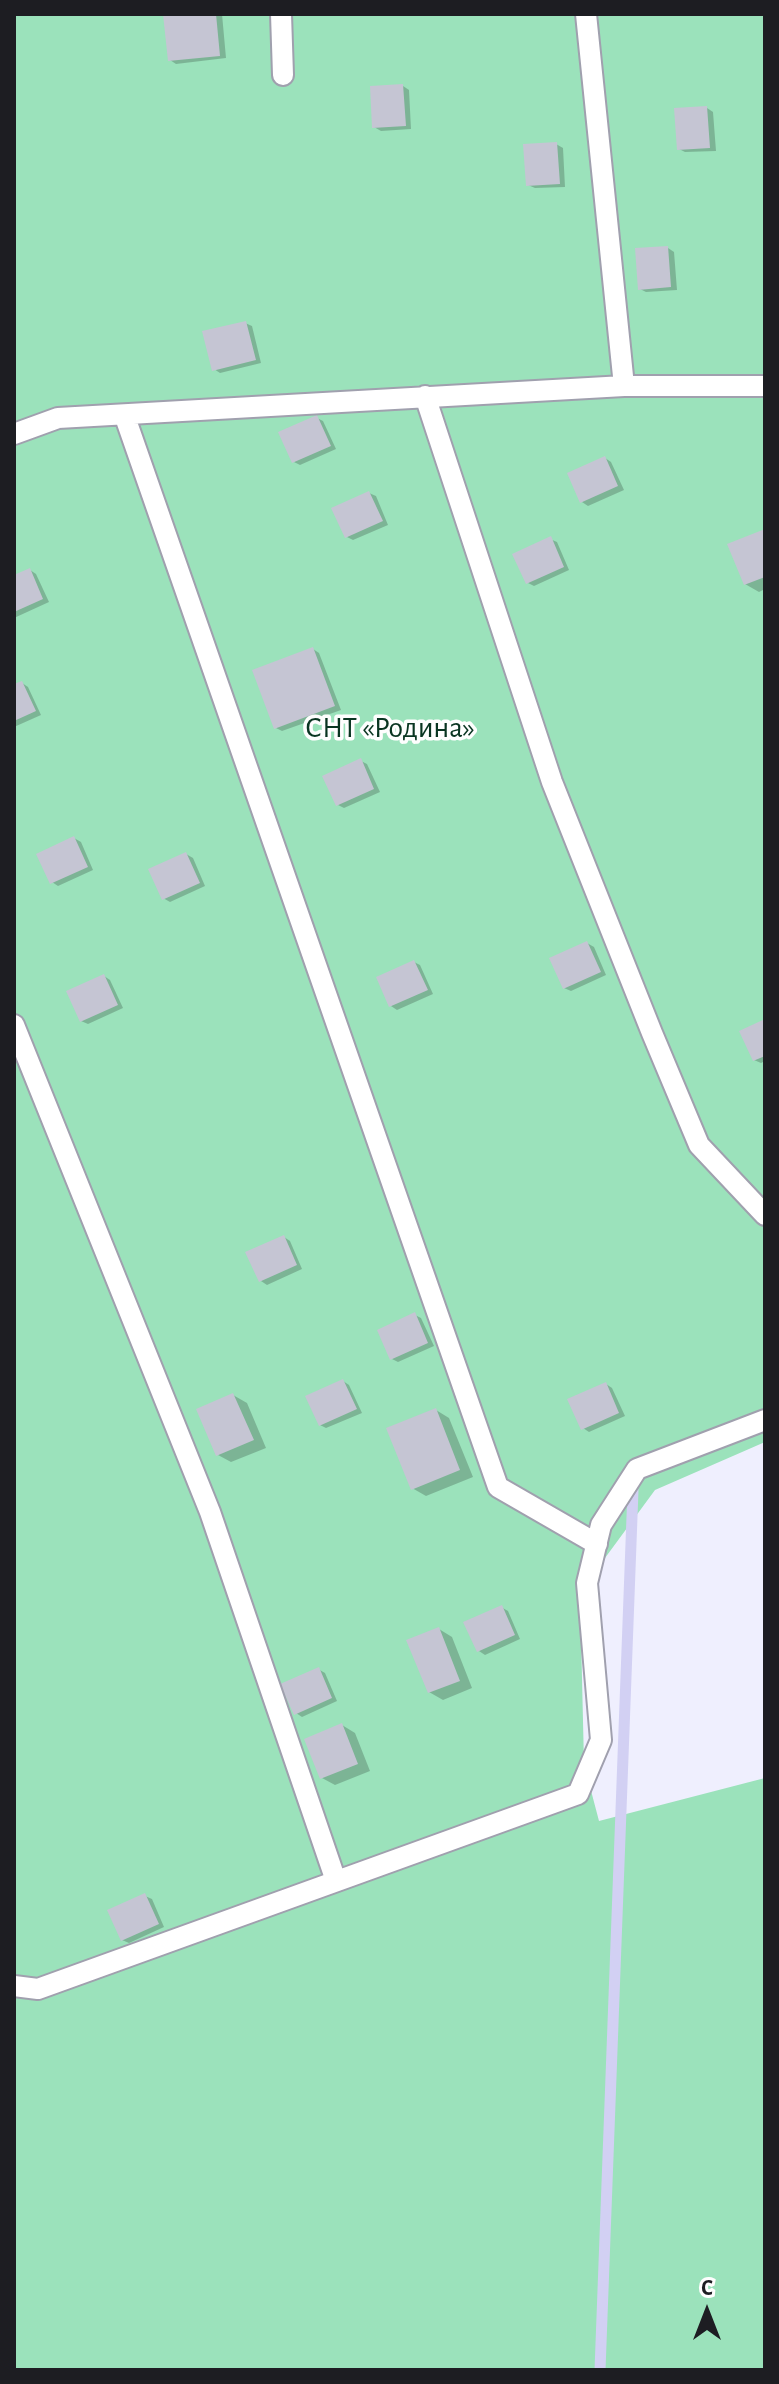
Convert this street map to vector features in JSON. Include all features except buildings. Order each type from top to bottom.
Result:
[{"type":"lane","points":[[281,14],[283,75]]},
{"type":"lane","points":[[586,14],[624,386]]},
{"type":"lane","points":[[14,434],[58,418],[125,417],[624,386],[765,386]]},
{"type":"lane","points":[[425,396],[552,782],[664,1061],[699,1145],[765,1215]]},
{"type":"lane","points":[[125,417],[498,1487],[597,1544]]},
{"type":"lane","points":[[14,1025],[210,1512],[336,1881]]},
{"type":"lane","points":[[14,1986],[38,1989],[578,1794],[601,1740],[587,1583],[601,1525],[637,1469],[765,1420]]},
{"type":"green space","name":"СНТ «Родина»","points":[[14,14],[765,14],[765,1442],[655,1490],[580,1592],[584,1764],[599,1821],[765,1778],[765,2370],[14,2370]]},
{"type":"waterway","points":[[600,2370],[633,1490]]}]
